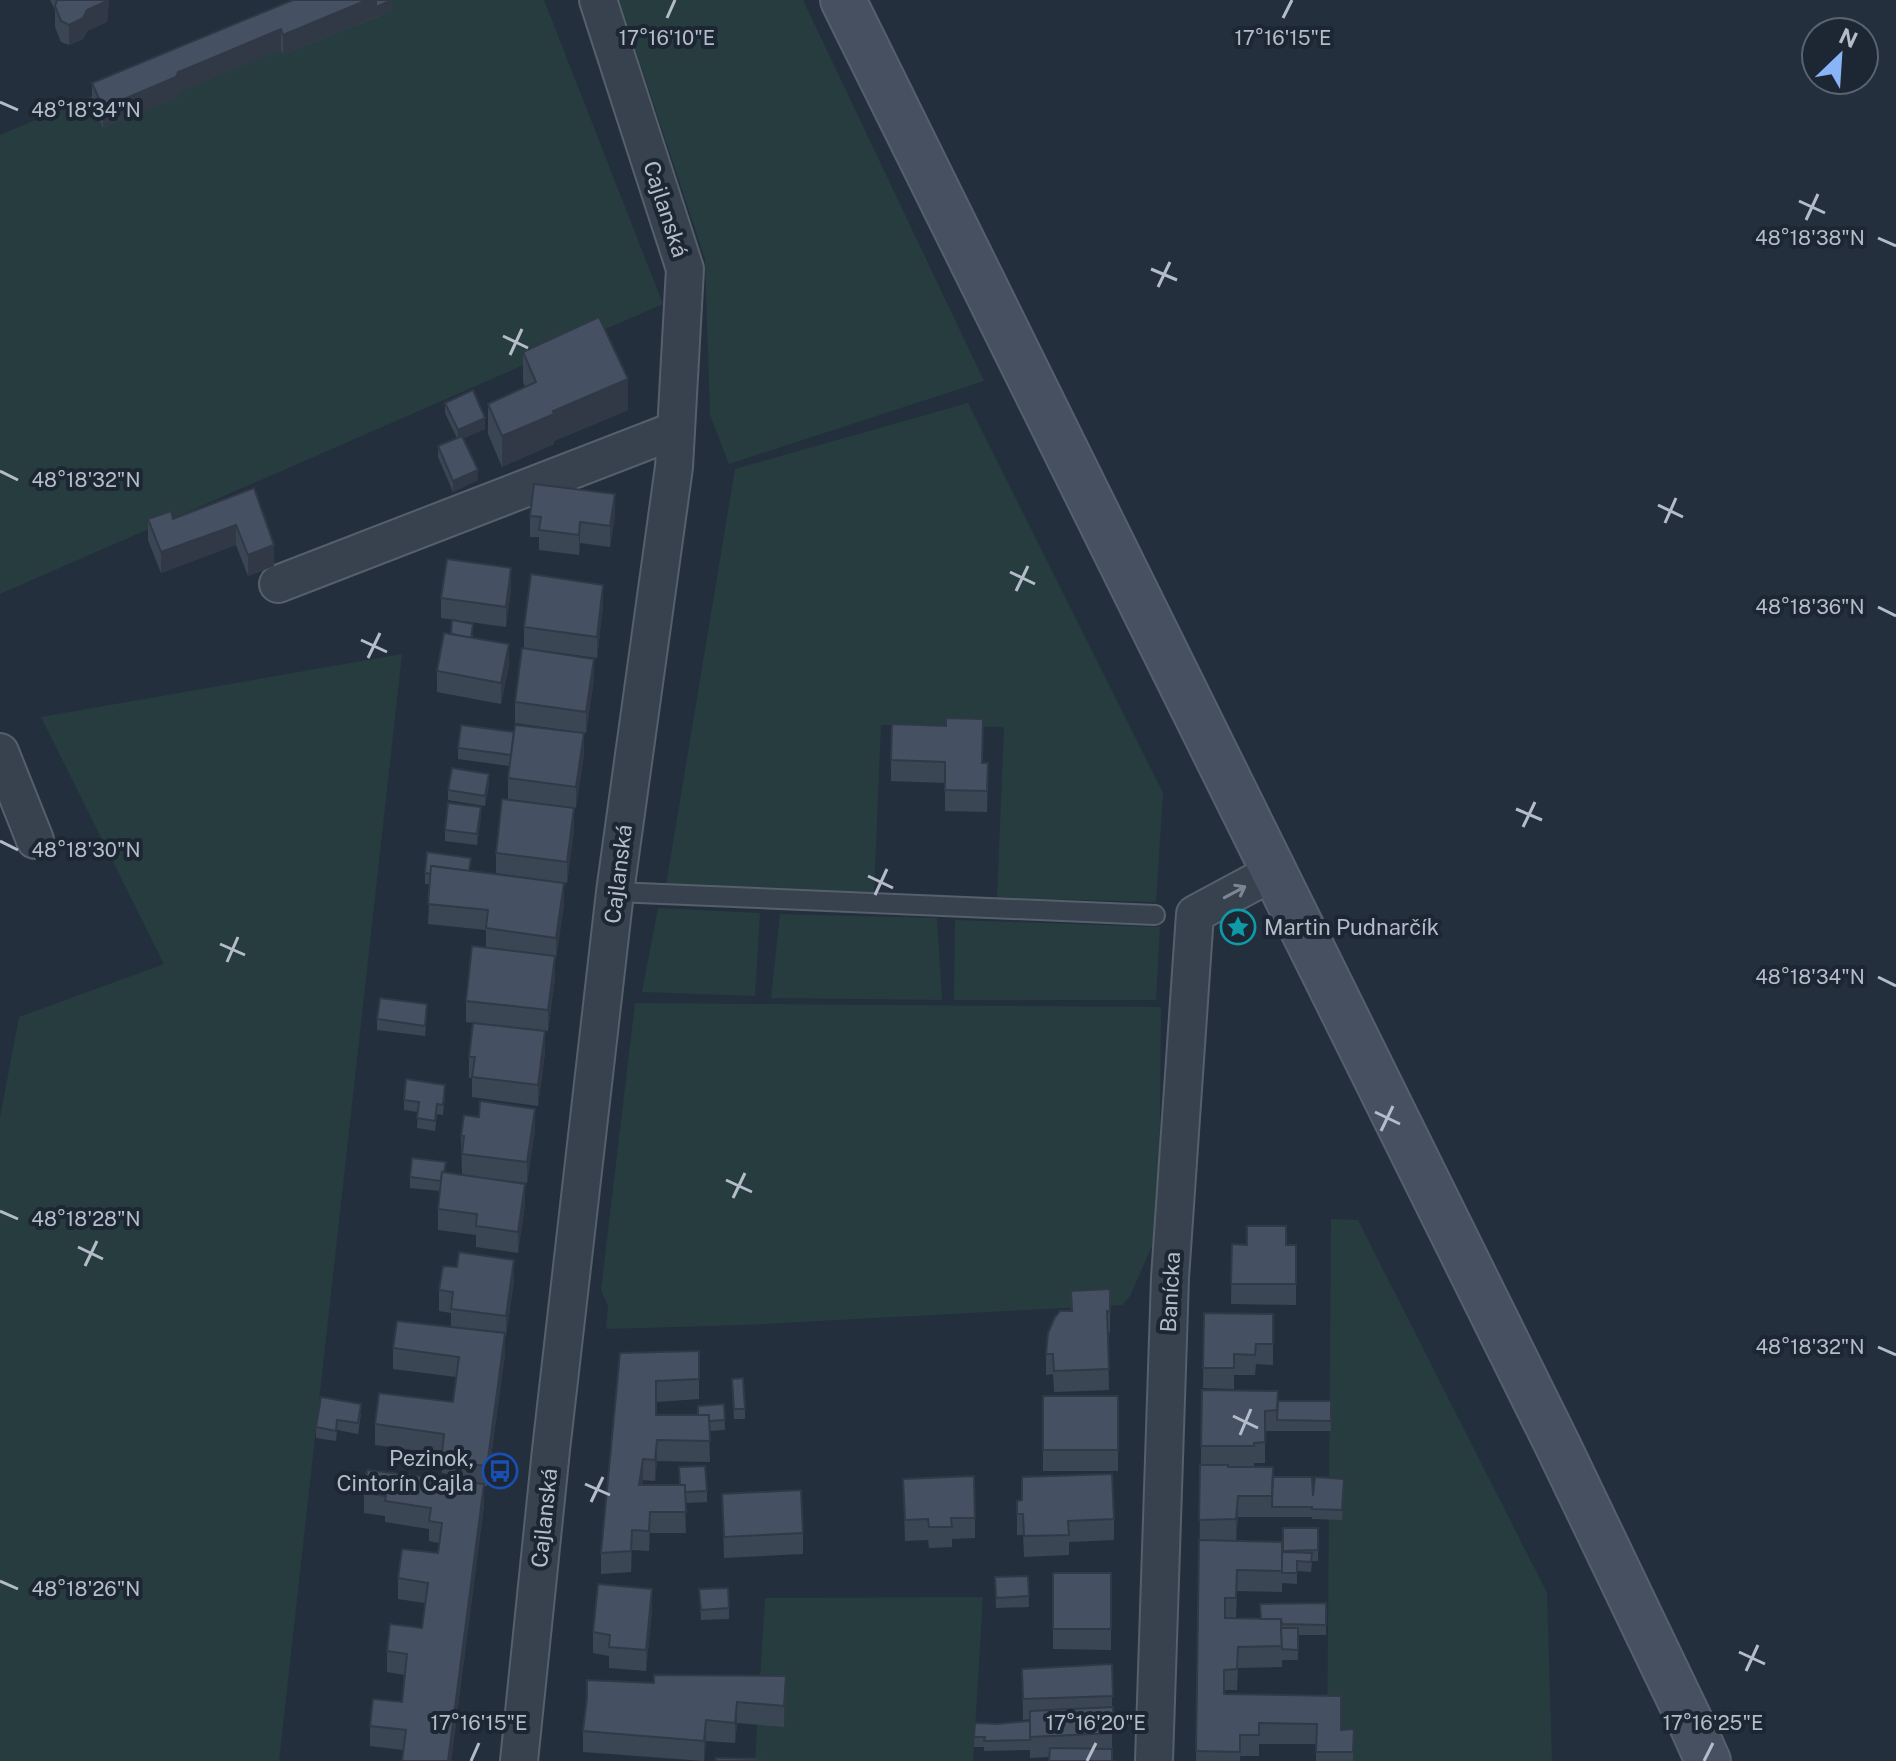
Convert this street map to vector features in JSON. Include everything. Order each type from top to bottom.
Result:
[{"type":"main road","points":[[843,0],[1552,1434],[1708,1761]]},
{"type":"street","name":"Cajlanská","points":[[519,1761],[615,892],[674,469],[685,269],[598,0]]},
{"type":"street","points":[[278,584],[676,430]]},
{"type":"street","points":[[0,752],[35,840]]},
{"type":"street","name":"Banícka","points":[[1154,1761],[1170,1278],[1195,914],[1275,871]]},
{"type":"lane","points":[[615,892],[1155,915]]},
{"type":"green space","points":[[325,0],[544,0],[663,304],[0,594],[0,135]]},
{"type":"green space","points":[[619,0],[803,0],[984,381],[729,464],[710,415],[705,259]]},
{"type":"green space","points":[[968,403],[1163,793],[1156,902],[997,898],[1004,727],[881,725],[874,892],[666,885],[735,469]]},
{"type":"green space","points":[[402,654],[279,1761],[0,1761],[0,1118],[19,1017],[164,964],[41,717]]},
{"type":"green space","points":[[658,908],[760,913],[755,996],[642,992]]},
{"type":"green space","points":[[780,914],[937,918],[942,1000],[771,998]]},
{"type":"green space","points":[[955,920],[1160,927],[1156,1000],[954,1000]]},
{"type":"green space","points":[[635,1003],[1161,1007],[1159,1230],[1130,1296],[1122,1305],[745,1325],[606,1329],[608,1306],[601,1290]]},
{"type":"green space","points":[[1331,1219],[1358,1220],[1547,1593],[1552,1761],[1327,1761]]},
{"type":"green space","points":[[983,1597],[973,1761],[755,1761],[765,1598]]},
{"type":"building","points":[[57,0],[107,1],[87,10],[83,18],[69,25],[61,21],[55,6]]},
{"type":"building","points":[[293,0],[367,0],[283,35],[281,29],[178,72],[176,77],[103,108],[92,83]]},
{"type":"building","points":[[376,0],[392,0],[376,7]]},
{"type":"building","points":[[599,317],[628,379],[502,436],[488,404],[536,382],[523,352]]},
{"type":"building","points":[[473,390],[485,418],[458,430],[445,403]]},
{"type":"building","points":[[462,436],[478,470],[453,481],[438,446]]},
{"type":"building","points":[[534,484],[615,494],[610,526],[580,522],[579,535],[539,530],[541,517],[530,516]]},
{"type":"building","points":[[254,488],[274,545],[248,555],[236,525],[161,552],[148,519],[171,511],[173,519]]},
{"type":"building","points":[[447,559],[511,568],[506,607],[441,598]]},
{"type":"building","points":[[531,574],[603,585],[597,637],[524,627]]},
{"type":"building","points":[[452,620],[473,624],[471,638],[451,634]]},
{"type":"building","points":[[444,633],[509,644],[501,683],[437,671]]},
{"type":"building","points":[[522,648],[594,659],[586,712],[515,702]]},
{"type":"building","points":[[946,718],[983,719],[982,763],[988,763],[987,791],[945,790],[945,762],[891,760],[892,724],[946,726]]},
{"type":"building","points":[[461,725],[514,732],[511,755],[458,748]]},
{"type":"building","points":[[515,725],[584,733],[576,787],[508,778]]},
{"type":"building","points":[[452,768],[489,774],[485,796],[448,790]]},
{"type":"building","points":[[502,799],[574,808],[567,862],[496,853]]},
{"type":"building","points":[[448,803],[481,807],[477,834],[445,830]]},
{"type":"building","points":[[427,852],[471,858],[469,871],[431,866],[431,874],[425,873]]},
{"type":"building","points":[[431,866],[564,883],[556,938],[486,928],[488,910],[428,904]]},
{"type":"building","points":[[472,946],[555,956],[548,1010],[466,1001]]},
{"type":"building","points":[[380,998],[427,1004],[425,1026],[377,1019]]},
{"type":"building","points":[[473,1023],[545,1031],[538,1085],[472,1077],[475,1057],[469,1057]]},
{"type":"building","points":[[406,1079],[445,1085],[443,1105],[437,1104],[435,1121],[417,1118],[419,1102],[404,1100]]},
{"type":"building","points":[[480,1101],[535,1109],[527,1162],[462,1154],[464,1115],[479,1117]]},
{"type":"building","points":[[412,1158],[446,1162],[441,1181],[410,1177]]},
{"type":"building","points":[[442,1172],[525,1184],[518,1232],[476,1226],[477,1214],[438,1209]]},
{"type":"building","points":[[1247,1226],[1286,1226],[1286,1245],[1296,1245],[1296,1284],[1231,1284],[1232,1244],[1247,1245]]},
{"type":"building","points":[[459,1252],[514,1260],[506,1316],[451,1309],[453,1292],[439,1290],[443,1266],[457,1267]]},
{"type":"building","points":[[1110,1289],[1110,1312],[1107,1311],[1109,1369],[1054,1371],[1053,1354],[1046,1354],[1048,1333],[1060,1311],[1072,1311],[1071,1291]]},
{"type":"building","points":[[1204,1313],[1273,1314],[1273,1344],[1256,1344],[1255,1355],[1234,1354],[1234,1368],[1203,1368]]},
{"type":"building","points":[[397,1321],[505,1333],[487,1466],[458,1463],[459,1455],[442,1453],[444,1434],[375,1424],[379,1393],[453,1402],[459,1357],[393,1348]]},
{"type":"building","points":[[699,1351],[699,1379],[656,1381],[656,1415],[709,1415],[710,1441],[657,1440],[655,1460],[643,1459],[639,1485],[685,1485],[686,1512],[650,1512],[649,1531],[632,1530],[631,1551],[601,1553],[620,1353]]},
{"type":"building","points":[[743,1378],[745,1409],[734,1409],[732,1379]]},
{"type":"building","points":[[1202,1390],[1278,1391],[1277,1410],[1265,1411],[1265,1442],[1254,1443],[1254,1446],[1201,1446]]},
{"type":"building","points":[[1043,1396],[1118,1396],[1118,1450],[1043,1450]]},
{"type":"building","points":[[321,1397],[361,1404],[358,1423],[337,1420],[336,1431],[316,1427]]},
{"type":"building","points":[[1278,1401],[1331,1401],[1331,1421],[1277,1420]]},
{"type":"building","points":[[724,1404],[725,1420],[709,1421],[709,1415],[698,1415],[698,1406]]},
{"type":"building","points":[[1200,1465],[1273,1467],[1272,1496],[1238,1496],[1236,1519],[1199,1520]]},
{"type":"building","points":[[705,1466],[707,1491],[685,1492],[685,1485],[680,1485],[679,1467]]},
{"type":"building","points":[[367,1470],[484,1484],[448,1761],[402,1761],[406,1730],[370,1726],[373,1699],[402,1702],[407,1654],[387,1651],[390,1624],[422,1628],[428,1583],[398,1578],[402,1549],[438,1553],[442,1523],[429,1521],[431,1508],[385,1501],[386,1496],[364,1493]]},
{"type":"building","points":[[1112,1474],[1114,1519],[1068,1521],[1069,1535],[1024,1536],[1023,1514],[1017,1514],[1017,1501],[1022,1500],[1022,1477]]},
{"type":"building","points":[[974,1476],[975,1518],[951,1518],[952,1527],[929,1527],[928,1519],[905,1520],[903,1479]]},
{"type":"building","points":[[1273,1477],[1312,1477],[1313,1496],[1315,1477],[1344,1479],[1342,1510],[1272,1507]]},
{"type":"building","points":[[801,1490],[803,1533],[724,1537],[722,1494]]},
{"type":"building","points":[[1283,1528],[1318,1528],[1318,1550],[1283,1551]]},
{"type":"building","points":[[1199,1540],[1282,1542],[1282,1571],[1237,1570],[1236,1598],[1225,1598],[1225,1618],[1281,1619],[1282,1646],[1238,1647],[1237,1669],[1224,1670],[1224,1694],[1341,1696],[1341,1730],[1354,1729],[1353,1752],[1316,1752],[1317,1724],[1259,1723],[1259,1735],[1240,1735],[1240,1752],[1196,1751]]},
{"type":"building","points":[[1282,1552],[1312,1553],[1311,1562],[1297,1561],[1297,1573],[1282,1573]]},
{"type":"building","points":[[1053,1573],[1111,1573],[1111,1629],[1053,1629]]},
{"type":"building","points":[[1028,1576],[1029,1596],[996,1598],[995,1577]]},
{"type":"building","points":[[598,1584],[652,1589],[646,1650],[609,1647],[610,1635],[593,1632]]},
{"type":"building","points":[[728,1588],[729,1608],[701,1610],[699,1589]]},
{"type":"building","points":[[1326,1603],[1326,1625],[1282,1624],[1281,1619],[1261,1619],[1260,1604]]},
{"type":"building","points":[[1281,1628],[1298,1628],[1298,1650],[1282,1649]]},
{"type":"building","points":[[1112,1664],[1113,1696],[1023,1699],[1022,1669]]},
{"type":"building","points":[[654,1675],[786,1676],[784,1706],[737,1702],[735,1723],[706,1720],[704,1741],[583,1731],[587,1680],[654,1683]]},
{"type":"building","points":[[1113,1707],[1113,1733],[1030,1737],[1030,1711]]},
{"type":"building","points":[[1030,1721],[1030,1740],[984,1741],[985,1737],[974,1737],[975,1723]]},
{"type":"building","points":[[1050,1748],[1112,1749],[1112,1761],[1049,1761]]},
{"type":"building","points":[[716,1758],[762,1759],[762,1761],[716,1761]]},
{"type":"place","name":"Martin Pudnarčík","points":[[1238,927]]},
{"type":"place","name":"Pezinok, Cintorín Cajla","points":[[500,1471]]}]
